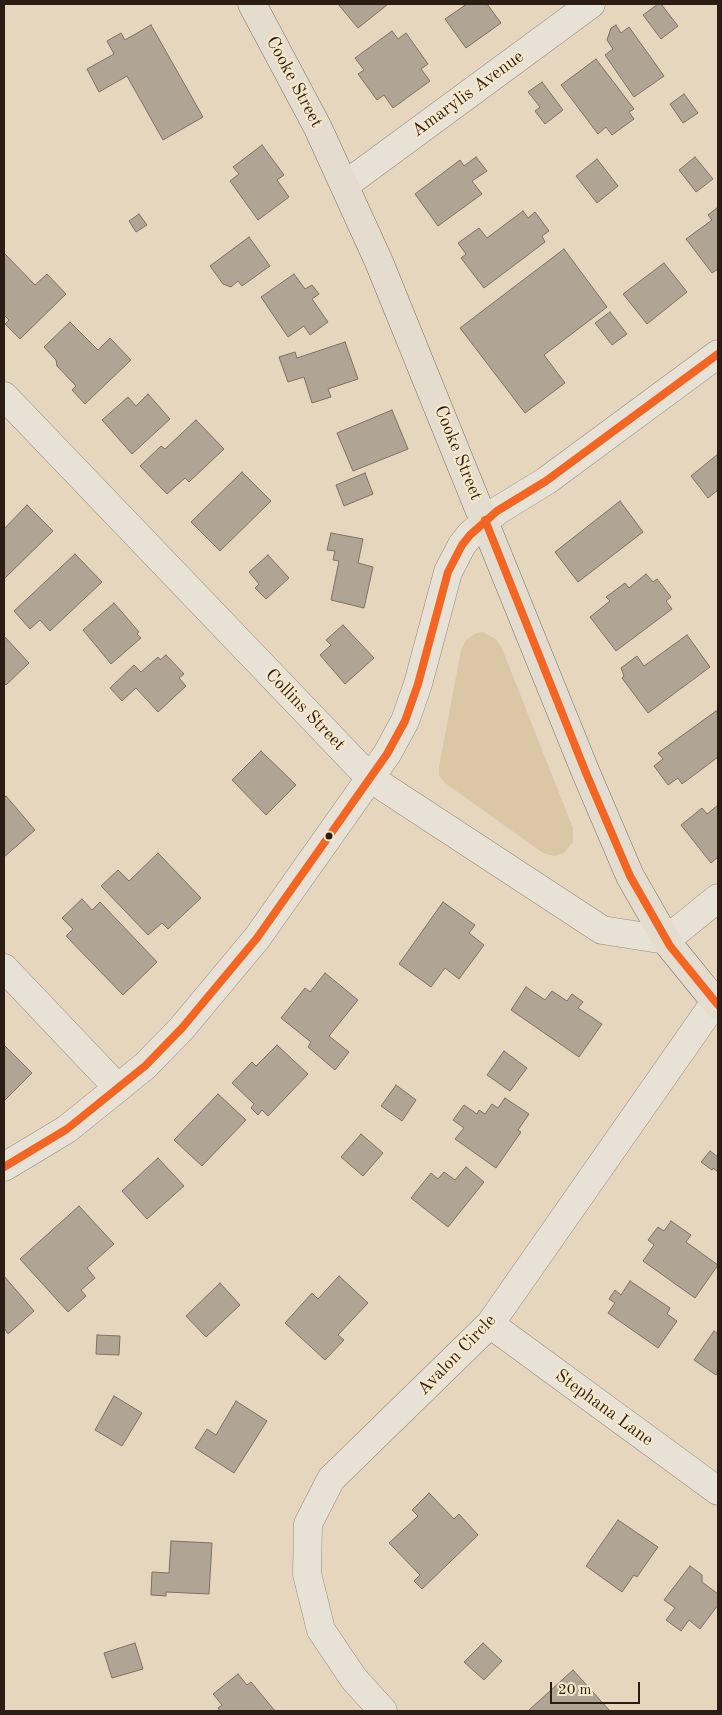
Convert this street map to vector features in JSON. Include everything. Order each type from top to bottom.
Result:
[{"type":"main road","name":"Cooke Street","points":[[252,4],[318,128],[400,310],[614,838],[646,906],[666,940],[687,970],[717,1004]]},
{"type":"street","name":"Amarylis Avenue","points":[[345,185],[591,4]]},
{"type":"street","points":[[4,1167],[67,1130],[118,1088],[182,1028],[233,969],[370,778],[397,737],[412,703],[441,594],[454,557],[470,535],[485,520],[546,481],[718,354]]},
{"type":"street","name":"Collins Street","points":[[4,396],[370,778],[602,930],[666,940]]},
{"type":"street","points":[[666,940],[718,898]]},
{"type":"street","points":[[4,968],[118,1088]]},
{"type":"street","name":"Avalon Circle","points":[[383,1711],[354,1679],[321,1630],[307,1574],[308,1524],[331,1479],[490,1324],[717,1004]]},
{"type":"street","name":"Stephana Lane","points":[[490,1324],[718,1491]]},
{"type":"shaded area","points":[[482,632],[496,639],[501,646],[573,828],[573,842],[564,853],[554,856],[543,853],[445,783],[439,776],[439,767],[461,650],[466,640],[474,634]]},
{"type":"building","points":[[338,4],[386,4],[387,5],[358,28]]},
{"type":"building","points":[[467,4],[487,4],[501,23],[466,48],[445,19]]},
{"type":"building","points":[[658,4],[661,4],[678,26],[661,39],[643,15]]},
{"type":"building","points":[[151,25],[203,117],[163,140],[127,76],[99,92],[87,69],[114,54],[107,41],[121,33],[125,40]]},
{"type":"building","points":[[616,25],[621,33],[629,27],[664,76],[634,97],[605,55],[613,49],[607,40],[611,28]]},
{"type":"building","points":[[392,31],[398,39],[406,33],[428,64],[421,69],[430,81],[393,108],[384,95],[377,100],[358,74],[364,70],[355,58]]},
{"type":"building","points":[[596,59],[634,109],[629,112],[634,119],[612,135],[606,127],[598,134],[561,85]]},
{"type":"building","points":[[542,82],[563,110],[545,124],[535,111],[540,107],[528,92]]},
{"type":"building","points":[[684,94],[698,113],[683,123],[670,104]]},
{"type":"building","points":[[262,145],[284,175],[277,180],[289,197],[258,220],[230,181],[239,174],[233,167]]},
{"type":"building","points":[[476,157],[487,171],[472,181],[482,194],[438,226],[415,194],[460,160],[464,166]]},
{"type":"building","points":[[695,157],[713,179],[696,192],[679,170]]},
{"type":"building","points":[[597,159],[618,186],[597,203],[576,176]]},
{"type":"building","points":[[718,207],[718,269],[712,273],[686,239],[712,220],[708,215]]},
{"type":"building","points":[[523,211],[528,218],[535,212],[549,231],[542,236],[545,242],[484,288],[461,258],[466,254],[458,243],[479,228],[487,238]]},
{"type":"building","points":[[139,214],[147,225],[136,232],[129,221]]},
{"type":"building","points":[[249,237],[270,266],[242,286],[238,281],[231,287],[223,284],[210,266]]},
{"type":"building","points":[[564,249],[607,307],[544,355],[565,383],[525,413],[460,328]]},
{"type":"building","points":[[4,253],[35,285],[47,274],[66,294],[20,339],[5,324],[9,320],[4,315]]},
{"type":"building","points":[[664,263],[687,292],[647,324],[623,294]]},
{"type":"building","points":[[294,274],[305,289],[312,285],[319,294],[312,299],[328,322],[310,335],[304,326],[288,337],[261,297]]},
{"type":"building","points":[[610,312],[627,334],[612,345],[595,323]]},
{"type":"building","points":[[70,322],[98,350],[110,338],[131,360],[85,404],[72,390],[76,386],[57,366],[56,360],[44,347]]},
{"type":"building","points":[[345,342],[358,379],[328,389],[331,397],[312,403],[304,377],[288,382],[279,357],[295,352],[297,358]]},
{"type":"building","points":[[148,394],[170,419],[132,454],[102,420],[128,397],[136,406]]},
{"type":"building","points":[[392,410],[408,449],[353,471],[337,433]]},
{"type":"building","points":[[196,420],[224,449],[189,482],[185,478],[167,494],[140,466],[161,446],[165,449]]},
{"type":"building","points":[[718,454],[718,490],[708,498],[691,476]]},
{"type":"building","points":[[242,472],[271,501],[220,551],[191,522]]},
{"type":"building","points":[[365,473],[373,494],[344,506],[336,485]]},
{"type":"building","points":[[620,501],[643,532],[578,582],[555,552]]},
{"type":"building","points":[[27,505],[53,531],[4,579],[4,529]]},
{"type":"building","points":[[331,533],[363,539],[358,563],[373,567],[364,608],[331,600],[339,561],[333,560],[335,551],[327,550]]},
{"type":"building","points":[[75,554],[102,582],[50,631],[40,620],[30,629],[14,611]]},
{"type":"building","points":[[268,555],[289,578],[266,599],[255,588],[259,584],[249,572]]},
{"type":"building","points":[[646,574],[653,582],[657,579],[671,597],[666,601],[672,609],[616,651],[590,617],[610,601],[606,597],[625,583],[629,588]]},
{"type":"building","points":[[114,603],[139,632],[137,634],[141,638],[111,664],[83,630]]},
{"type":"building","points":[[343,625],[374,658],[345,684],[320,655],[331,645],[326,640]]},
{"type":"building","points":[[687,635],[710,667],[648,713],[622,678],[624,676],[621,668],[637,656],[644,666]]},
{"type":"building","points":[[4,636],[29,663],[6,685],[4,682]]},
{"type":"building","points":[[166,655],[184,674],[179,678],[186,686],[158,712],[136,688],[122,701],[110,688],[134,665],[141,672],[158,657],[160,660]]},
{"type":"building","points":[[716,711],[718,714],[718,757],[682,784],[678,778],[668,785],[654,766],[663,759],[658,753]]},
{"type":"building","points":[[261,751],[296,785],[266,815],[232,780]]},
{"type":"building","points":[[6,796],[35,830],[4,857],[4,798]]},
{"type":"building","points":[[718,805],[718,857],[711,863],[681,825],[702,808],[707,814]]},
{"type":"building","points":[[158,853],[201,898],[168,929],[162,923],[148,935],[101,886],[118,870],[129,881]]},
{"type":"building","points":[[82,899],[92,910],[100,902],[157,962],[123,995],[66,936],[73,929],[62,918]]},
{"type":"building","points":[[443,902],[475,925],[469,933],[484,945],[459,979],[445,968],[431,987],[399,964]]},
{"type":"building","points":[[325,973],[358,1000],[329,1036],[349,1052],[335,1070],[308,1047],[311,1042],[281,1018],[305,988],[310,992]]},
{"type":"building","points":[[526,987],[545,1000],[552,991],[567,1001],[572,994],[583,1002],[578,1008],[602,1024],[579,1057],[511,1010]]},
{"type":"building","points":[[4,1045],[32,1073],[4,1101]]},
{"type":"building","points":[[277,1045],[308,1074],[268,1116],[262,1110],[258,1115],[251,1108],[254,1104],[232,1083],[252,1062],[256,1066]]},
{"type":"building","points":[[504,1051],[527,1068],[510,1091],[487,1075]]},
{"type":"building","points":[[396,1085],[416,1100],[402,1121],[381,1106]]},
{"type":"building","points":[[218,1094],[246,1120],[202,1166],[174,1140]]},
{"type":"building","points":[[505,1098],[529,1114],[518,1130],[521,1132],[496,1168],[455,1139],[464,1128],[453,1120],[464,1105],[477,1114],[479,1110],[485,1114],[492,1104],[498,1108]]},
{"type":"building","points":[[361,1134],[383,1153],[363,1176],[341,1157]]},
{"type":"building","points":[[710,1151],[718,1157],[718,1172],[701,1162]]},
{"type":"building","points":[[158,1158],[184,1186],[147,1219],[122,1191]]},
{"type":"building","points":[[466,1167],[484,1182],[448,1227],[411,1198],[431,1173],[438,1179],[444,1172],[455,1180]]},
{"type":"building","points":[[79,1206],[114,1244],[87,1268],[95,1278],[81,1290],[86,1296],[68,1312],[20,1259]]},
{"type":"building","points":[[671,1221],[691,1235],[686,1242],[718,1265],[695,1298],[643,1261],[654,1245],[648,1240],[658,1227],[664,1231]]},
{"type":"building","points":[[4,1276],[34,1311],[8,1334],[4,1328]]},
{"type":"building","points":[[339,1276],[368,1303],[338,1335],[344,1340],[325,1360],[285,1323],[312,1293],[318,1299]]},
{"type":"building","points":[[630,1281],[670,1308],[667,1314],[677,1321],[658,1348],[608,1313],[615,1303],[609,1299],[615,1290],[621,1295]]},
{"type":"building","points":[[220,1283],[240,1305],[206,1337],[186,1316]]},
{"type":"building","points":[[714,1331],[718,1334],[718,1372],[716,1375],[694,1360]]},
{"type":"building","points":[[97,1335],[120,1336],[119,1355],[96,1354]]},
{"type":"building","points":[[114,1396],[142,1413],[122,1446],[95,1430]]},
{"type":"building","points":[[236,1401],[267,1421],[234,1473],[195,1448],[207,1429],[216,1435]]},
{"type":"building","points":[[429,1493],[454,1519],[459,1514],[478,1535],[422,1589],[414,1581],[420,1575],[389,1543],[418,1516],[412,1510]]},
{"type":"building","points":[[618,1520],[658,1547],[637,1577],[634,1575],[622,1592],[586,1566]]},
{"type":"building","points":[[171,1541],[212,1543],[209,1594],[166,1592],[166,1596],[151,1595],[152,1572],[169,1573]]},
{"type":"building","points":[[690,1566],[702,1575],[702,1582],[718,1594],[718,1605],[700,1629],[689,1620],[681,1631],[666,1620],[675,1608],[664,1600]]},
{"type":"building","points":[[135,1643],[143,1669],[112,1678],[104,1653]]},
{"type":"building","points":[[483,1643],[502,1661],[484,1680],[464,1662]]},
{"type":"building","points":[[573,1670],[610,1711],[528,1711]]},
{"type":"building","points":[[238,1674],[247,1685],[251,1682],[275,1711],[220,1711],[218,1708],[222,1705],[213,1694]]},
{"type":"transit line","points":[[4,1167],[67,1129],[145,1066],[182,1028],[257,938],[387,754],[405,721],[418,684],[448,572],[462,545],[470,535],[497,511],[546,481],[718,354]]},
{"type":"transit line","points":[[485,520],[586,773],[630,876],[670,946],[718,1005]]}]
